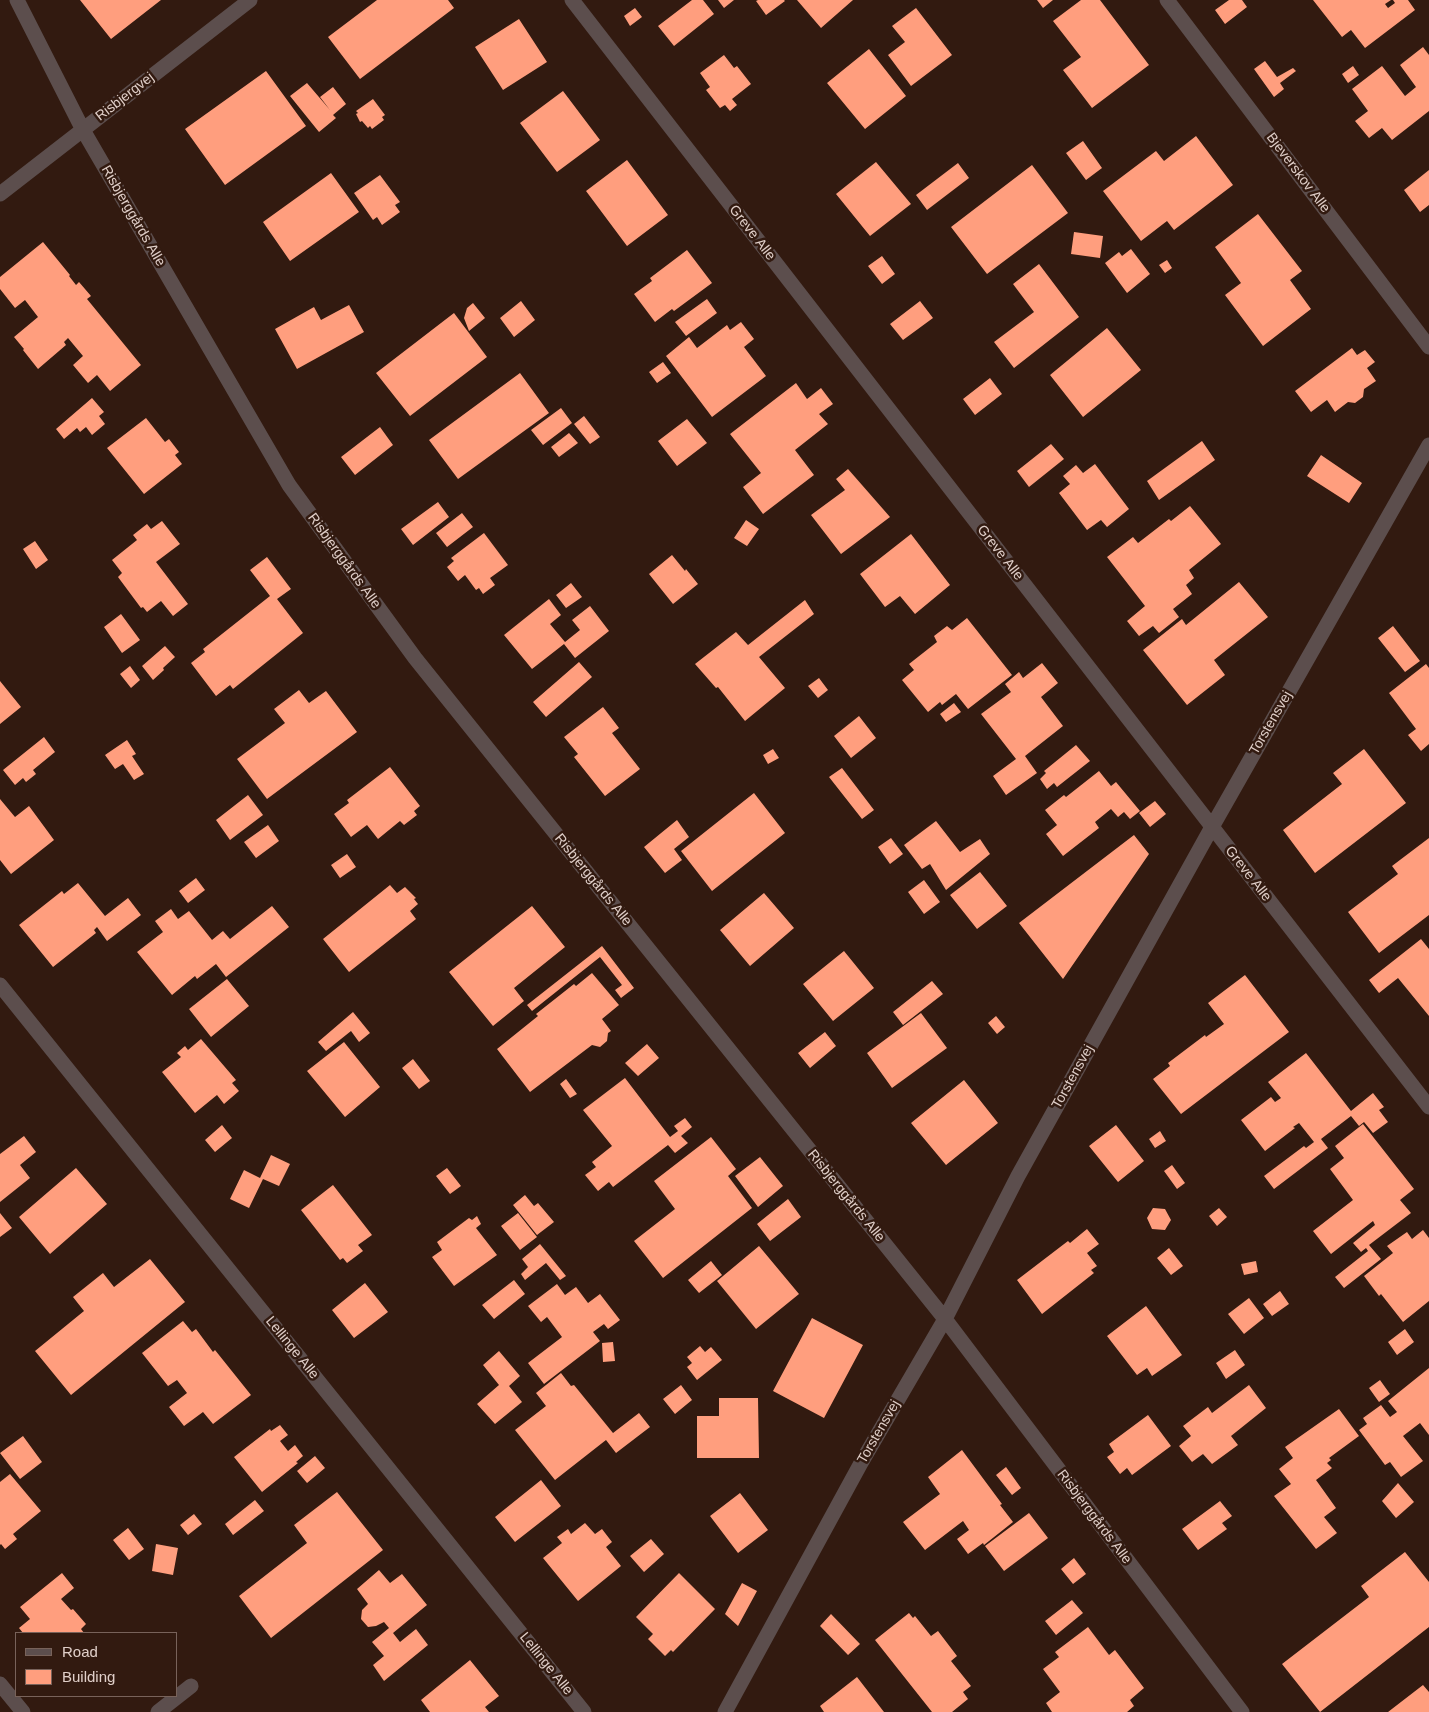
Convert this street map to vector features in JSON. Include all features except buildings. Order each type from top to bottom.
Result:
[{"type":"street","name":"Risbjerggårds Alle","points":[[17,0],[84,130],[289,485],[306,509],[415,658],[945,1319],[1242,1712]]},
{"type":"street","name":"Risbjergvej","points":[[0,194],[250,0]]},
{"type":"street","name":"Greve Alle","points":[[572,0],[1429,1107]]},
{"type":"street","name":"Bjeverskov Alle","points":[[1167,0],[1429,346]]},
{"type":"street","name":"Torstensvej","points":[[725,1712],[862,1463],[945,1319],[1018,1176],[1212,827],[1429,445]]},
{"type":"street","name":"Lellinge Alle","points":[[0,985],[584,1712]]},
{"type":"street","points":[[0,1684],[23,1712]]},
{"type":"street","points":[[178,1696],[190,1686]]},
{"type":"street","points":[[158,1712],[176,1697]]}]
